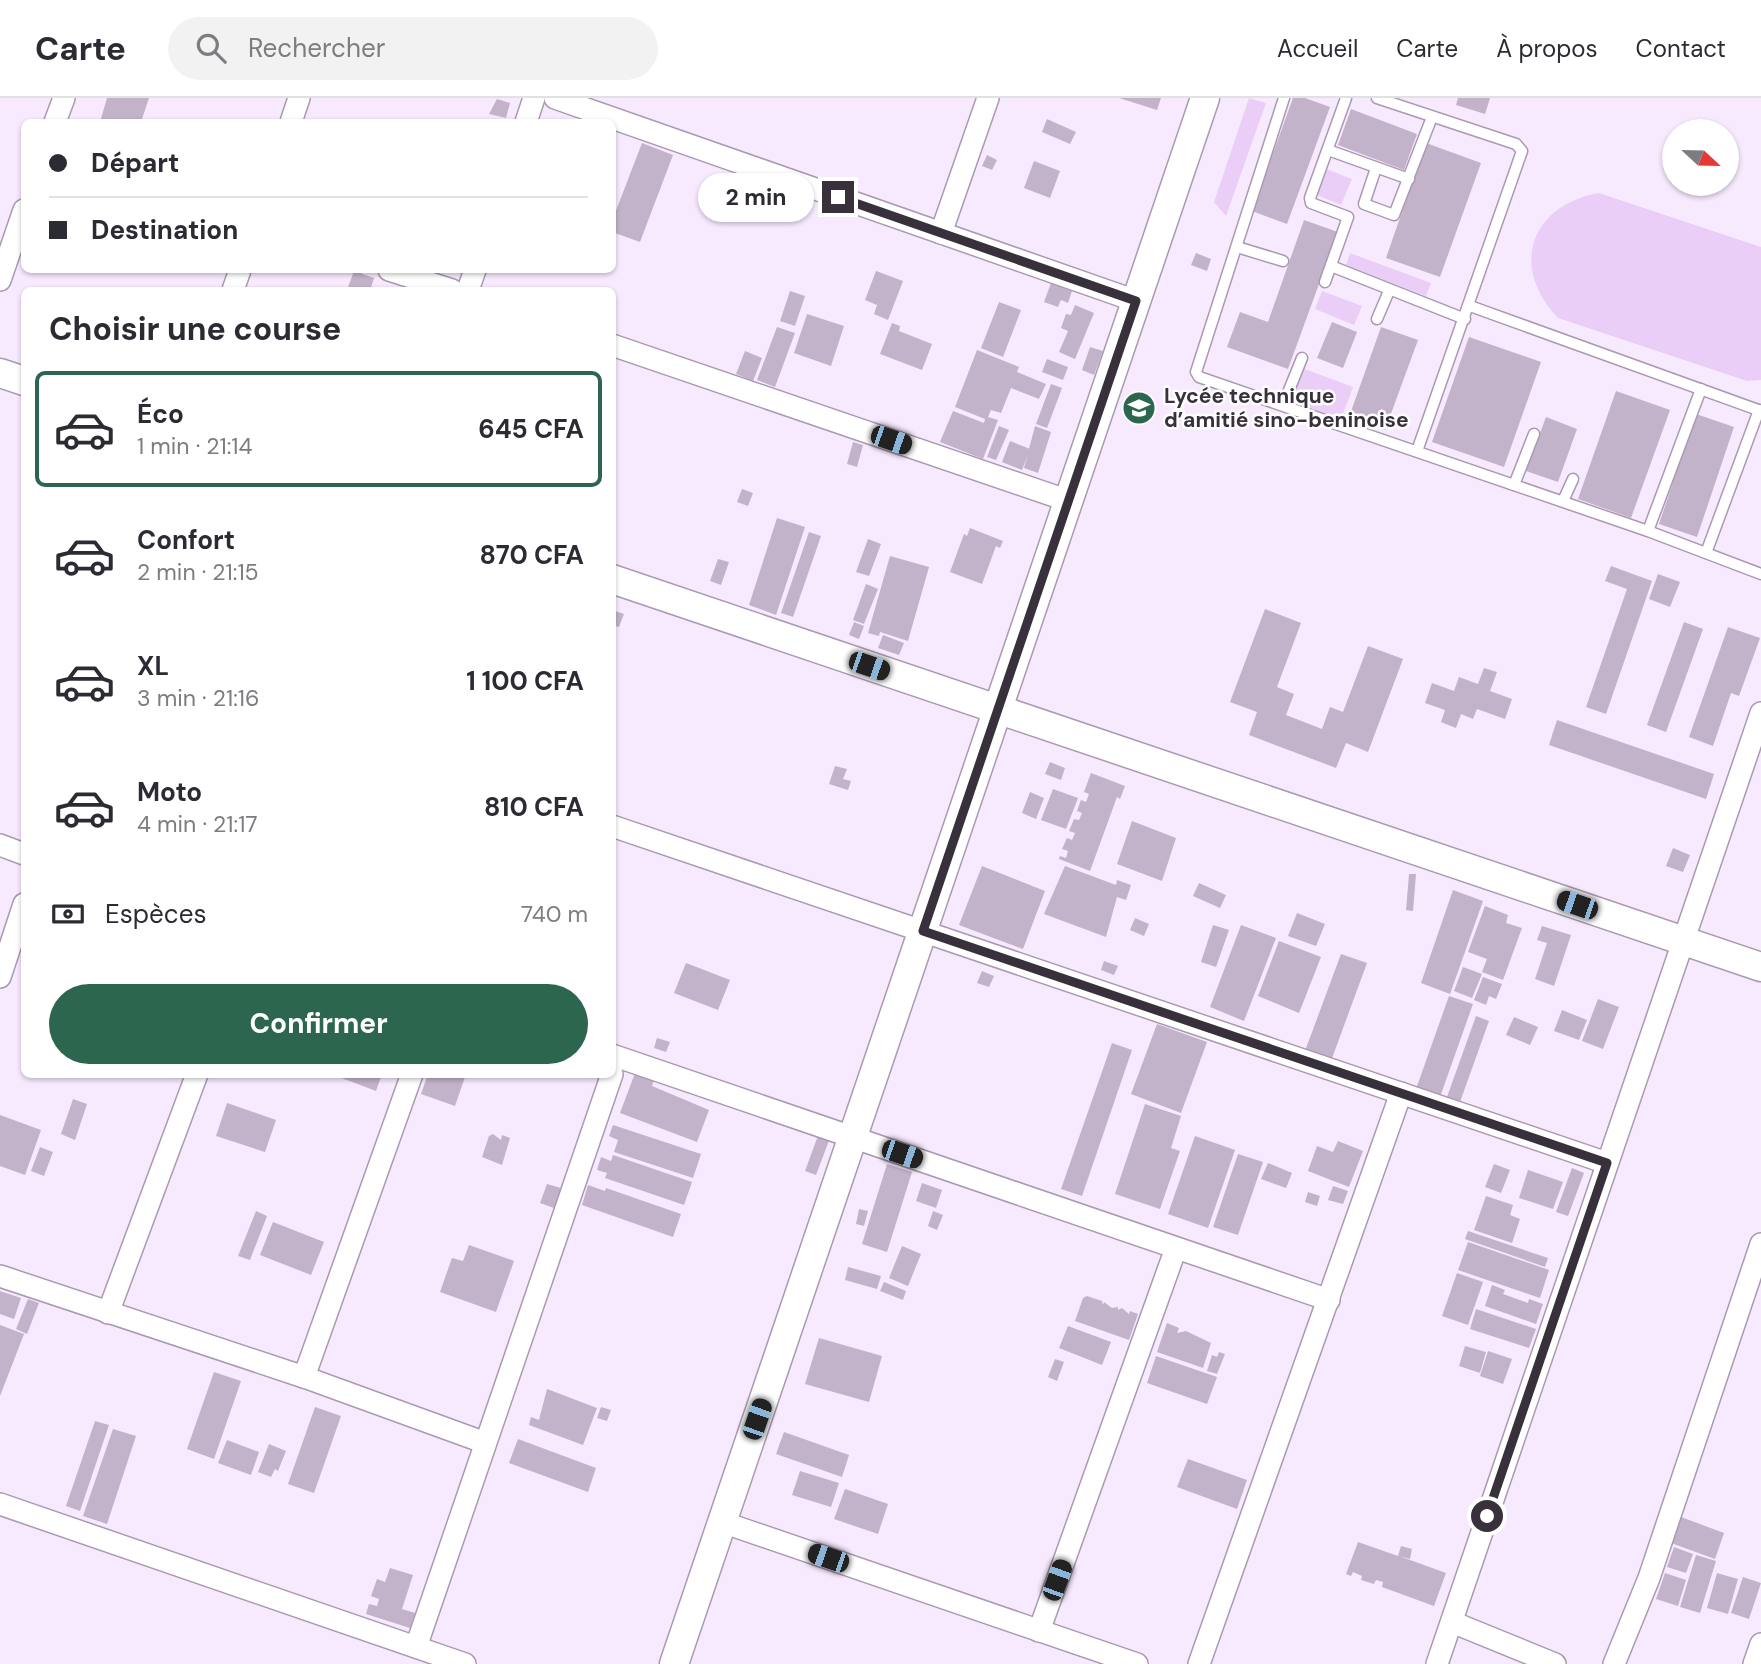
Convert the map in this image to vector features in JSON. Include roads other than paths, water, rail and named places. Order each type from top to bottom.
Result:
[{"type":"street","points":[[56,119],[64,98]]},
{"type":"street","points":[[292,119],[299,98]]},
{"type":"street","points":[[527,119],[534,98]]},
{"type":"street","points":[[555,98],[615,119]]},
{"type":"street","points":[[941,233],[988,98]]},
{"type":"street","points":[[674,1664],[1205,98]]},
{"type":"street","points":[[616,119],[1136,301]]},
{"type":"street","points":[[0,280],[21,219]]},
{"type":"street","points":[[398,273],[443,287]]},
{"type":"street","points":[[616,346],[1069,501]]},
{"type":"street","points":[[0,373],[21,380]]},
{"type":"street","points":[[616,580],[1761,967]]},
{"type":"street","points":[[1437,1664],[1761,713]]},
{"type":"street","points":[[616,827],[1607,1163]]},
{"type":"street","points":[[0,845],[21,853]]},
{"type":"street","points":[[0,977],[21,913]]},
{"type":"street","points":[[616,1066],[853,1137],[1329,1300]]},
{"type":"street","points":[[108,1313],[196,1078]]},
{"type":"street","points":[[304,1377],[411,1078]]},
{"type":"street","points":[[416,1647],[483,1442],[609,1078]]},
{"type":"street","points":[[1199,1664],[1401,1093]]},
{"type":"street","points":[[1614,1664],[1648,1578],[1761,1244]]},
{"type":"street","points":[[1039,1631],[1176,1248]]},
{"type":"street","points":[[0,1276],[304,1377],[483,1442]]},
{"type":"street","points":[[0,1504],[465,1664]]},
{"type":"street","points":[[722,1522],[1137,1664]]},
{"type":"street","points":[[1452,1622],[1555,1664]]},
{"type":"street","points":[[1754,1664],[1761,1644]]},
{"type":"lane","points":[[1284,98],[1197,375],[1203,380],[1563,501],[1761,574]]},
{"type":"lane","points":[[1325,282],[1348,218],[1345,214],[1311,203],[1310,198],[1346,98]]},
{"type":"lane","points":[[1377,98],[1517,144],[1522,151],[1470,306],[1417,451]]},
{"type":"lane","points":[[1376,168],[1364,204],[1392,216],[1432,117]]},
{"type":"lane","points":[[1328,150],[1409,178]]},
{"type":"lane","points":[[1237,247],[1283,261]]},
{"type":"lane","points":[[1331,267],[1465,319]]},
{"type":"lane","points":[[1377,319],[1389,291]]},
{"type":"lane","points":[[1470,306],[1760,410],[1706,553]]},
{"type":"lane","points":[[1283,405],[1302,358]]},
{"type":"lane","points":[[1648,531],[1701,389]]},
{"type":"lane","points":[[1514,485],[1534,434]]},
{"type":"lane","points":[[1563,501],[1573,479]]},
{"type":"place","name":"Lycée technique d’amitié sino-beninoise","points":[[1139,408]]}]
